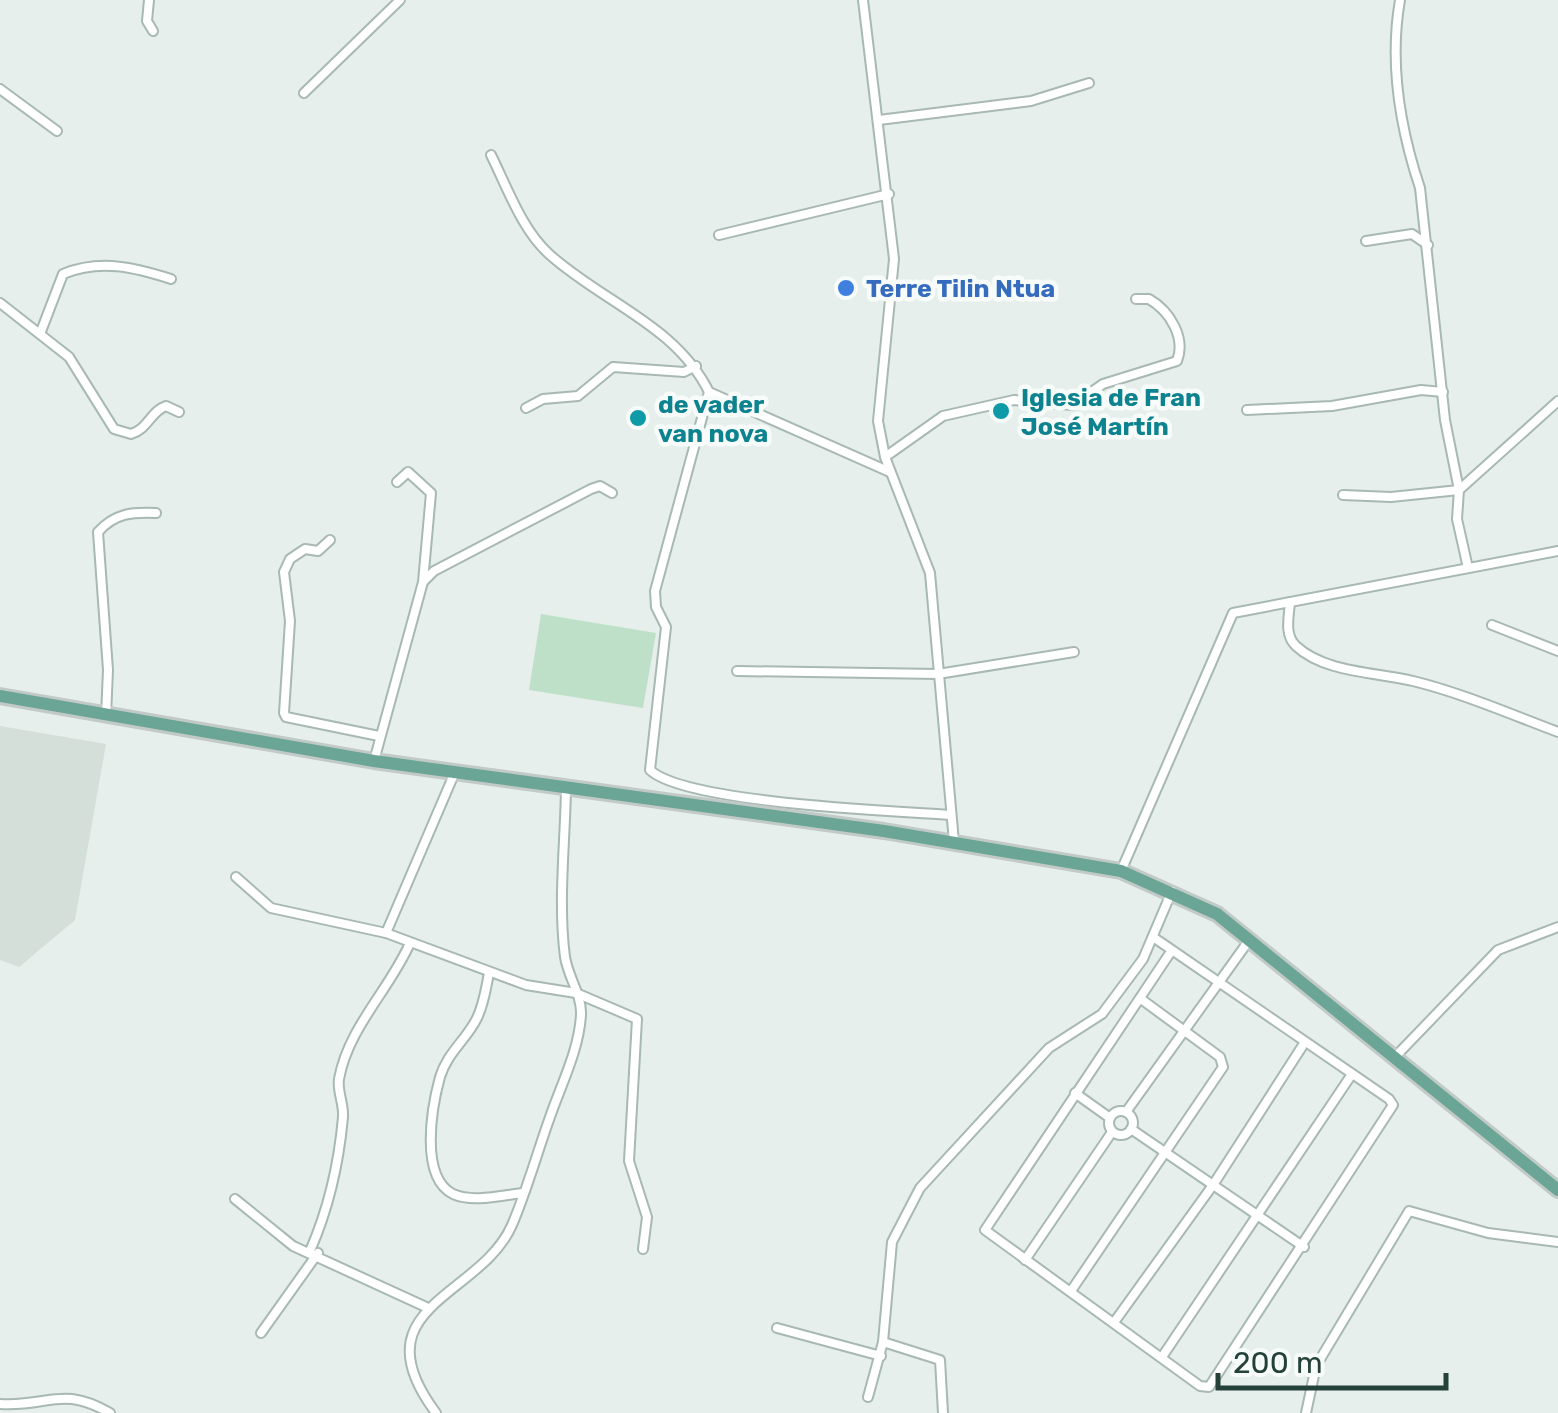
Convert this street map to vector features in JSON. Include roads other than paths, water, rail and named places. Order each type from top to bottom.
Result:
[{"type":"main road","points":[[0,696],[374,761],[954,842],[1120,871],[1172,890],[1217,914],[1250,938],[1558,1190]]},
{"type":"street","points":[[149,0],[147,21],[152,31]]},
{"type":"street","points":[[304,93],[400,0]]},
{"type":"street","points":[[863,0],[894,259],[878,422],[890,472],[930,573],[954,842]]},
{"type":"street","points":[[1400,0],[1395,76],[1428,245],[1459,490],[1456,519],[1468,568]]},
{"type":"street","points":[[878,120],[1031,100],[1089,83]]},
{"type":"street","points":[[0,89],[57,131]]},
{"type":"street","points":[[490,155],[540,245],[632,316],[668,337],[696,366],[709,392],[890,472]]},
{"type":"street","points":[[719,235],[889,194]]},
{"type":"street","points":[[1366,241],[1412,234],[1428,245]]},
{"type":"street","points":[[40,334],[63,274],[84,266],[109,264],[171,279]]},
{"type":"street","points":[[885,456],[943,416],[1014,400],[1073,404],[1103,384],[1177,361],[1180,342],[1168,315],[1149,299],[1136,299]]},
{"type":"street","points":[[0,303],[69,357],[114,430],[124,434],[139,432],[158,409],[166,406],[179,412]]},
{"type":"street","points":[[526,408],[543,399],[578,396],[613,367],[684,372],[696,366]]},
{"type":"street","points":[[1248,410],[1332,406],[1420,390],[1444,392]]},
{"type":"street","points":[[709,392],[656,591],[656,607],[666,627],[650,770],[673,785],[952,815]]},
{"type":"street","points":[[1344,495],[1391,497],[1459,490],[1558,400]]},
{"type":"street","points":[[374,761],[423,582],[430,489],[408,472],[398,482]]},
{"type":"street","points":[[423,582],[434,572],[591,489],[600,486],[612,493]]},
{"type":"street","points":[[106,716],[108,670],[98,532],[108,520],[130,512],[156,513]]},
{"type":"street","points":[[330,540],[318,551],[305,549],[290,559],[284,572],[290,621],[284,712],[286,717],[379,736]]},
{"type":"street","points":[[1120,871],[1233,612],[1558,551]]},
{"type":"street","points":[[1290,602],[1288,634],[1294,644],[1320,660],[1415,681],[1505,709],[1558,732]]},
{"type":"street","points":[[1492,625],[1558,651]]},
{"type":"street","points":[[737,672],[938,674],[1074,652]]},
{"type":"street","points":[[386,933],[455,772]]},
{"type":"street","points":[[436,1413],[415,1377],[410,1356],[426,1307],[494,1255],[523,1193],[576,1044],[581,1018],[565,957],[566,790]]},
{"type":"street","points":[[236,877],[272,908],[386,933],[489,973],[526,985],[576,993],[629,1013],[640,1027],[630,1161],[646,1217],[643,1248]]},
{"type":"street","points":[[868,1396],[884,1342],[892,1242],[920,1188],[1049,1048],[1102,1014],[1123,990],[1153,937],[1172,890]]},
{"type":"street","points":[[1394,1058],[1498,950],[1558,927]]},
{"type":"street","points":[[1153,937],[1172,950],[1216,981],[1389,1099],[1393,1110],[1217,1381],[1209,1387],[1200,1386],[1114,1320],[988,1234],[986,1224],[1172,950]]},
{"type":"street","points":[[1110,1118],[1126,1112],[1250,938]]},
{"type":"street","points":[[261,1333],[314,1252],[344,1111],[339,1080],[357,1031],[396,975],[410,943]]},
{"type":"street","points":[[489,973],[476,1020],[441,1076],[431,1157],[441,1182],[454,1194],[482,1198],[523,1193]]},
{"type":"street","points":[[1072,1291],[1223,1066],[1220,1057],[1141,999]]},
{"type":"street","points":[[1114,1320],[1213,1184],[1306,1042]]},
{"type":"street","points":[[1162,1357],[1352,1074]]},
{"type":"street","points":[[1026,1260],[1112,1132],[1110,1118],[1075,1093]]},
{"type":"street","points":[[1126,1112],[1131,1129],[1304,1247]]},
{"type":"street","points":[[1112,1132],[1122,1135],[1131,1129]]},
{"type":"street","points":[[234,1199],[274,1233],[426,1307]]},
{"type":"street","points":[[1306,1413],[1316,1366],[1409,1211],[1488,1233],[1558,1242]]},
{"type":"street","points":[[777,1328],[881,1356]]},
{"type":"street","points":[[884,1342],[940,1360],[944,1413]]},
{"type":"street","points":[[0,1404],[66,1396],[83,1398],[110,1413]]},
{"type":"place","name":"Terre Tilin Ntua","points":[[846,288]]},
{"type":"place","name":"Iglesia de Fran José Martín","points":[[1001,411]]},
{"type":"place","name":"de vader van nova","points":[[638,418]]}]
